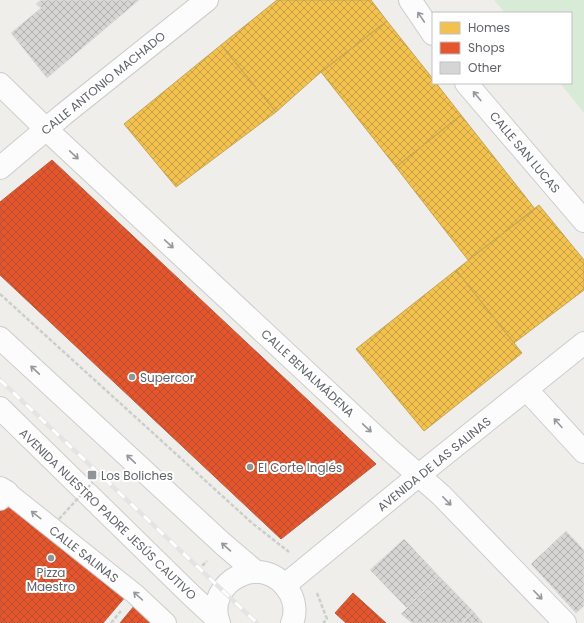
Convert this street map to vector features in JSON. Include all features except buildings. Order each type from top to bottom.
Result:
[{"type":"street","points":[[410,0],[432,33]]},
{"type":"street","name":"CALLE ANTONIO MACHADO","points":[[0,168],[203,1]]},
{"type":"street","name":"CALLE BENALMÁDENA","points":[[0,84],[46,129],[391,451],[441,495],[565,623]]},
{"type":"street","name":"CALLE SAN LUCAS","points":[[467,84],[584,222]]},
{"type":"street","points":[[0,338],[223,544],[256,572]]},
{"type":"street","name":"AVENIDA DE LAS SALINAS","points":[[285,585],[309,567],[419,475],[584,343]]},
{"type":"street","points":[[527,390],[584,452]]},
{"type":"street","name":"AVENIDA NUESTRO PADRE JESÚS CAUTIVO","points":[[0,408],[218,621]]},
{"type":"street","name":"CALLE SALINAS","points":[[2,493],[135,594],[166,623]]},
{"type":"street","points":[[218,621],[217,607],[219,596],[226,586],[234,578],[245,573],[256,572],[267,573],[277,578],[285,585],[292,596],[298,618]]},
{"type":"path","points":[[0,294],[252,523],[309,567]]},
{"type":"path","points":[[59,519],[92,483]]},
{"type":"green space","points":[[494,0],[584,0],[584,113],[561,84],[572,84],[572,12],[504,12]]},
{"type":"railway","points":[[0,380],[257,623]]},
{"type":"place","name":"Supercor","points":[[132,377]]},
{"type":"place","name":"El Corte Inglés","points":[[250,467]]},
{"type":"place","name":"Los Boliches","points":[[92,475]]},
{"type":"place","name":"Pizza Maestro","points":[[51,558]]}]
